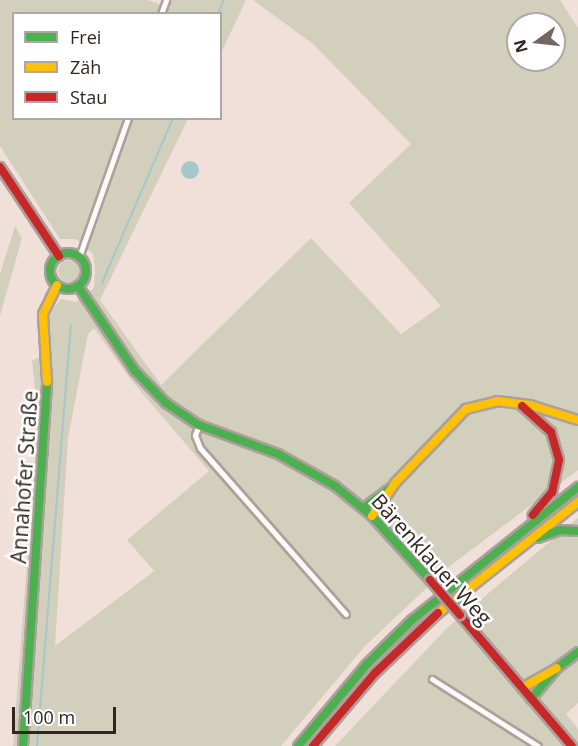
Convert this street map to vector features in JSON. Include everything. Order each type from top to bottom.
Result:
[{"type":"main road","points":[[0,167],[59,256]]},
{"type":"main road","points":[[68,253],[79,257],[86,272],[78,286],[68,289],[57,285],[51,268],[59,256],[68,253]]},
{"type":"main road","name":"Annahofer Straße","points":[[23,746],[48,395],[42,332],[43,314],[57,285]]},
{"type":"main road","name":"Bärenklauer Weg","points":[[78,286],[135,371],[166,403],[199,425],[308,468],[364,508],[430,580],[572,746]]},
{"type":"main road","points":[[372,516],[393,486],[451,421],[466,409],[497,401],[517,403],[578,420]]},
{"type":"main road","points":[[517,403],[551,432],[559,460],[552,492],[520,531]]},
{"type":"main road","points":[[364,508],[393,486]]},
{"type":"main road","points":[[298,746],[367,664],[412,620],[520,531],[578,488]]},
{"type":"main road","points":[[313,746],[404,644],[516,549],[578,502]]},
{"type":"main road","points":[[516,549],[552,532],[578,531]]},
{"type":"main road","points":[[522,688],[558,668],[578,652]]},
{"type":"main road","points":[[531,699],[558,668]]},
{"type":"street","points":[[79,257],[127,120]]},
{"type":"street","points":[[199,425],[195,435],[200,448],[346,614]]},
{"type":"street","points":[[432,679],[538,746]]},
{"type":"shaded area","points":[[0,0],[147,0],[168,7],[171,0],[246,0],[222,51],[222,12],[12,12],[12,120],[188,120],[100,300],[161,385],[311,238],[401,334],[441,306],[349,203],[411,144],[313,44],[253,0],[560,0],[578,28],[578,470],[450,566],[365,646],[281,746],[13,746],[38,417],[32,361],[48,352],[49,317],[61,299],[76,302],[94,288],[93,254],[76,239],[60,239],[0,146]],"holes":[[[94,328],[131,380],[209,471],[127,540],[154,571],[55,646],[68,438],[88,334]]]},
{"type":"shaded area","points":[[15,226],[22,238],[0,316],[0,274]]},
{"type":"shaded area","points":[[69,260],[79,267],[80,271],[73,281],[69,282],[59,275],[58,271],[65,261]]},
{"type":"shaded area","points":[[578,518],[578,703],[566,714],[578,729],[578,746],[335,746],[447,628]]},
{"type":"water","points":[[190,161],[196,164],[199,170],[196,176],[190,179],[184,176],[181,170],[184,164]]},
{"type":"waterway","points":[[219,12],[224,0]]},
{"type":"waterway","points":[[102,283],[172,120]]},
{"type":"waterway","points":[[37,746],[71,325]]},
{"type":"traffic: fast","points":[[68,253],[80,259],[86,271],[80,283],[68,289],[56,283],[50,271],[56,259],[68,253]]},
{"type":"traffic: fast","points":[[78,286],[135,371],[166,403],[199,425],[278,454],[335,486],[372,516],[430,580]]},
{"type":"traffic: fast","points":[[23,746],[47,382]]},
{"type":"traffic: fast","points":[[364,508],[393,486]]},
{"type":"traffic: fast","points":[[298,746],[367,664],[412,620],[578,487]]},
{"type":"traffic: fast","points":[[538,538],[560,530],[578,531]]},
{"type":"traffic: fast","points":[[531,699],[557,668],[578,652]]},
{"type":"traffic: slow","points":[[47,382],[43,314],[57,285]]},
{"type":"traffic: slow","points":[[372,516],[396,482],[466,409],[497,401],[530,405],[578,420]]},
{"type":"traffic: slow","points":[[438,613],[578,502]]},
{"type":"traffic: slow","points":[[522,688],[557,668]]},
{"type":"traffic: jam","points":[[0,167],[59,256]]},
{"type":"traffic: jam","points":[[522,406],[551,432],[559,460],[552,492],[533,515]]},
{"type":"traffic: jam","points":[[430,580],[460,615]]},
{"type":"traffic: jam","points":[[313,746],[375,673],[438,613]]},
{"type":"traffic: jam","points":[[460,615],[572,746]]}]
